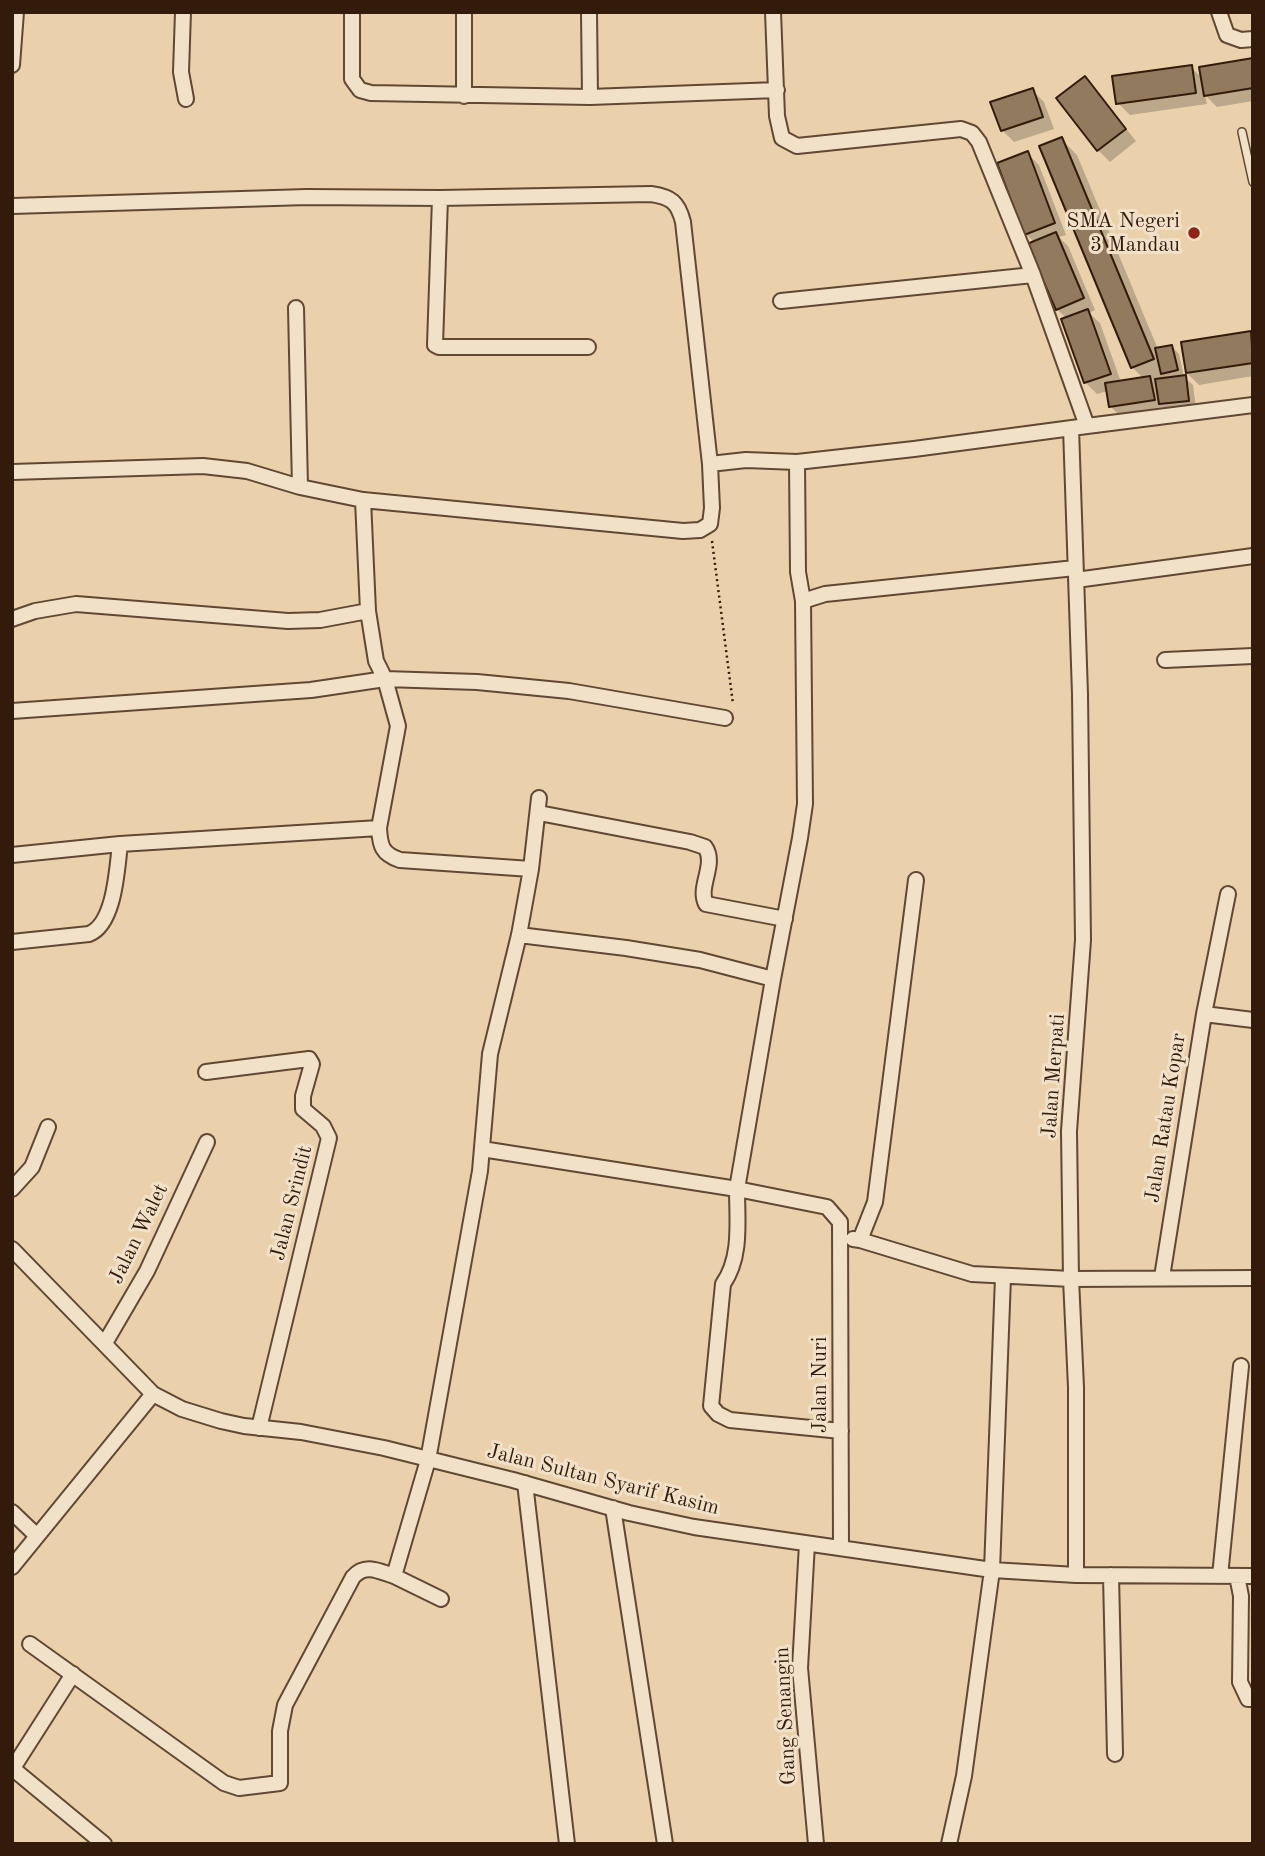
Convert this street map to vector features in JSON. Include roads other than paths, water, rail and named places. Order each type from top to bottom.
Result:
[{"type":"street","points":[[12,65],[16,12]]},
{"type":"street","points":[[183,12],[181,72],[186,99]]},
{"type":"street","points":[[352,12],[352,79],[360,90],[371,93],[590,97],[777,90]]},
{"type":"street","points":[[464,12],[464,96]]},
{"type":"street","points":[[589,12],[590,97]]},
{"type":"street","points":[[773,12],[777,116],[782,138],[797,146],[961,129],[972,133],[979,142],[1033,275],[1087,426]]},
{"type":"street","points":[[1219,12],[1227,35],[1234,39],[1253,39]]},
{"type":"street","points":[[12,206],[307,197],[665,196],[675,202],[683,222],[710,464],[712,509],[710,524],[700,530],[683,531],[363,500],[247,471],[203,466],[12,472]]},
{"type":"street","points":[[440,198],[435,345],[588,347]]},
{"type":"street","points":[[780,301],[1033,275]]},
{"type":"street","points":[[296,308],[300,486]]},
{"type":"street","points":[[710,464],[746,460],[797,462],[1253,405]]},
{"type":"street","name":"Jalan Merpati","points":[[1071,428],[1080,694],[1083,940],[1069,1131],[1076,1387],[1076,1575]]},
{"type":"street","points":[[797,462],[798,572],[803,601],[804,804],[737,1189],[736,1256],[731,1272],[723,1284],[711,1406],[718,1414],[730,1420],[841,1432]]},
{"type":"street","points":[[363,500],[368,611],[376,661],[386,679],[398,726],[379,828],[382,850],[400,860],[531,869]]},
{"type":"street","points":[[803,601],[825,594],[1075,574],[1253,556]]},
{"type":"street","points":[[12,619],[35,611],[76,604],[288,621],[320,620],[368,611]]},
{"type":"street","points":[[1165,660],[1253,656]]},
{"type":"street","points":[[12,710],[311,690],[386,679],[477,682],[569,691],[725,718]]},
{"type":"street","points":[[394,1576],[428,1460],[480,1171],[491,1054],[519,935],[539,806],[705,847],[710,856],[704,896],[706,904],[785,919]]},
{"type":"street","points":[[12,855],[120,844],[379,828]]},
{"type":"street","points":[[12,942],[89,934],[100,928],[106,919],[111,901],[120,844]]},
{"type":"street","points":[[860,1240],[875,1202],[916,880]]},
{"type":"street","points":[[1203,1014],[1228,894]]},
{"type":"street","points":[[519,935],[700,960],[773,979]]},
{"type":"street","name":"Jalan Ratau Kopar","points":[[1162,1277],[1203,1014],[1253,1020]]},
{"type":"street","name":"Jalan Srindit","points":[[206,1072],[309,1059],[313,1063],[303,1096],[303,1109],[323,1126],[329,1138],[259,1428]]},
{"type":"street","points":[[12,1189],[32,1167],[48,1127]]},
{"type":"street","name":"Jalan Walet","points":[[105,1343],[147,1271],[207,1142]]},
{"type":"street","points":[[482,1149],[737,1189]]},
{"type":"street","name":"Jalan Nuri","points":[[737,1189],[827,1207],[840,1222],[841,1548]]},
{"type":"street","points":[[841,1237],[936,1262],[952,1270],[1003,1277],[1253,1278]]},
{"type":"street","name":"Jalan Sultan Syarif Kasim","points":[[12,1249],[153,1394],[182,1409],[204,1416],[244,1426],[301,1432],[384,1448],[694,1527],[992,1570],[1076,1575],[1253,1576]]},
{"type":"street","points":[[949,1844],[964,1776],[992,1570],[1003,1277]]},
{"type":"street","points":[[1220,1576],[1241,1366]]},
{"type":"street","points":[[12,1567],[153,1394]]},
{"type":"street","points":[[525,1483],[567,1844]]},
{"type":"street","points":[[613,1508],[665,1844]]},
{"type":"street","points":[[12,1512],[37,1536]]},
{"type":"street","name":"Gang Senangin","points":[[807,1544],[800,1668],[816,1844]]},
{"type":"street","points":[[30,1644],[223,1783],[239,1788],[280,1783],[279,1731],[285,1705],[357,1572],[369,1568],[394,1576],[441,1600]]},
{"type":"street","points":[[1111,1575],[1115,1754]]},
{"type":"street","points":[[1237,1576],[1241,1597],[1240,1682],[1248,1699],[1253,1699]]},
{"type":"street","points":[[73,1674],[13,1768],[104,1844]]},
{"type":"lane","points":[[1242,132],[1253,182]]},
{"type":"place","name":"SMA Negeri 3 Mandau","points":[[1194,233]]}]
